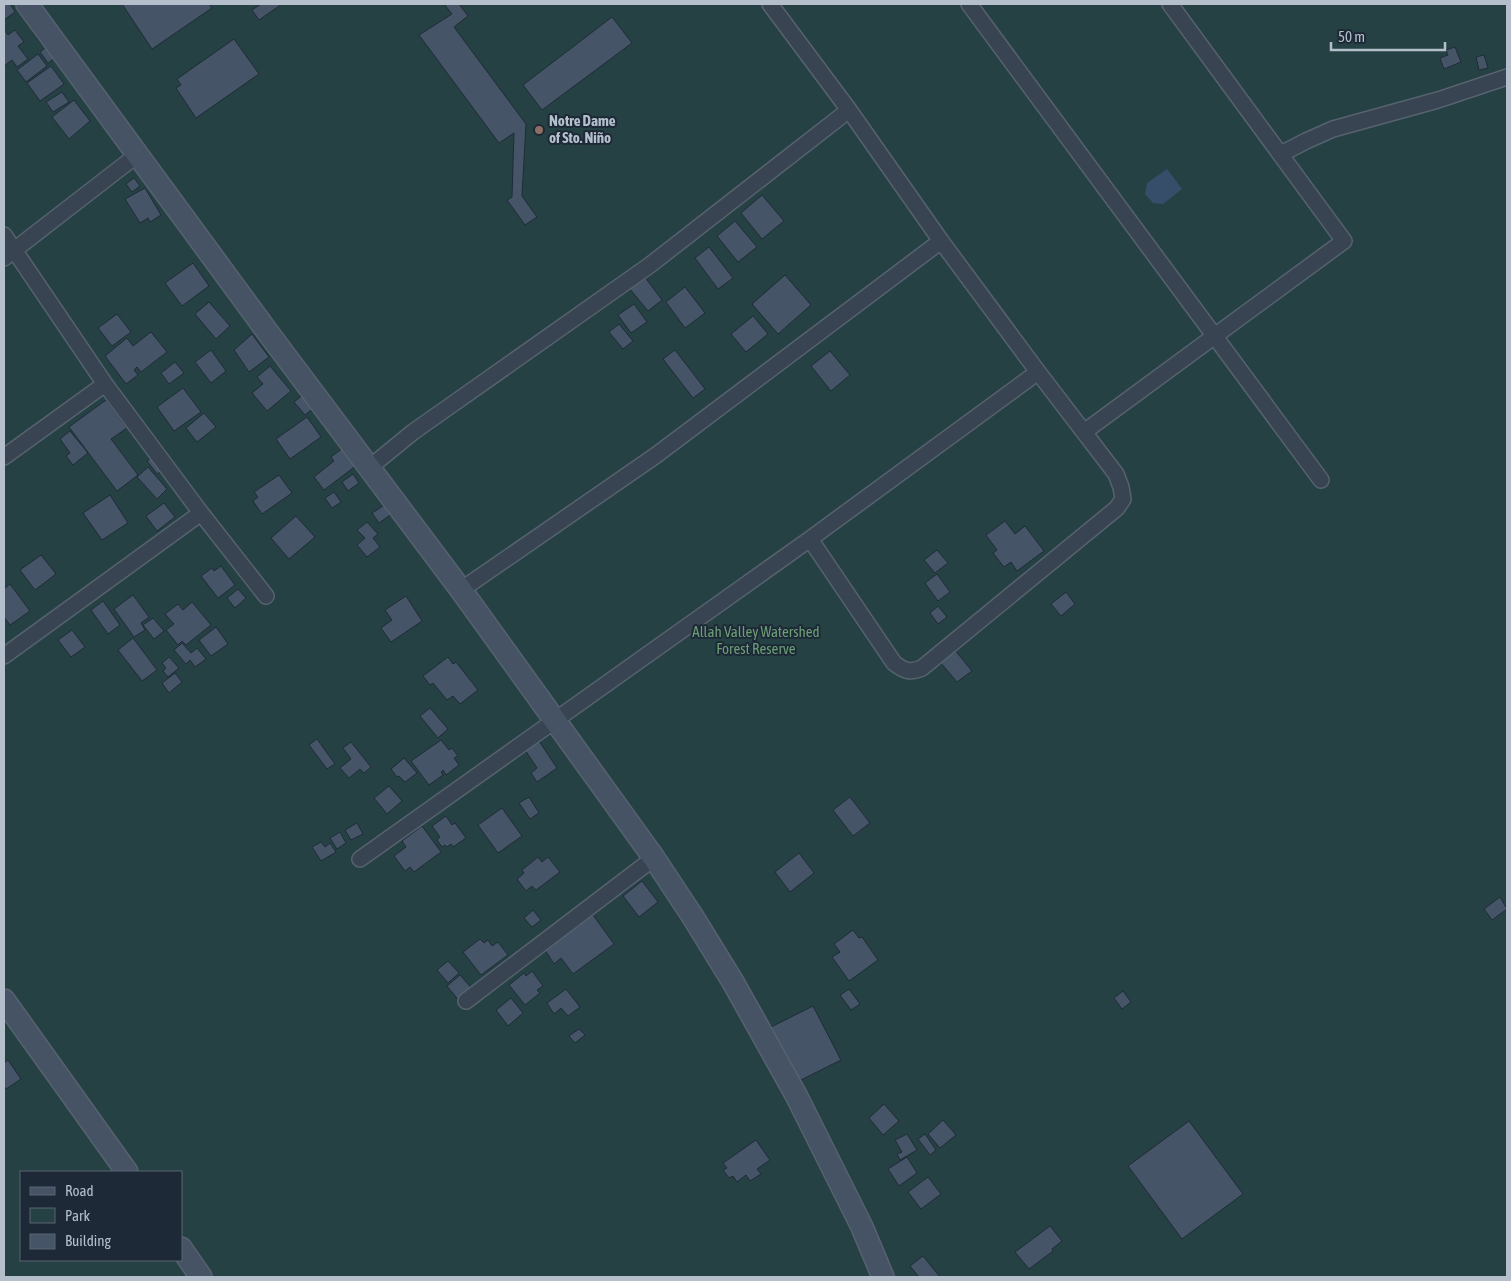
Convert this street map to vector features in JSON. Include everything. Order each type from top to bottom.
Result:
[{"type":"street","points":[[27,4],[461,590],[654,858],[728,974],[796,1095],[862,1227],[884,1277]]},
{"type":"street","points":[[770,4],[849,110],[941,241],[1116,474],[1123,499],[1117,508],[922,668],[912,672],[903,670],[894,663],[810,539]]},
{"type":"street","points":[[969,4],[1321,480]]},
{"type":"street","points":[[1084,432],[1344,241],[1170,4]]},
{"type":"street","points":[[1281,154],[1333,129],[1438,100],[1507,77]]},
{"type":"street","points":[[369,468],[413,432],[650,265],[849,110]]},
{"type":"street","points":[[9,254],[138,155]]},
{"type":"street","points":[[4,235],[9,254],[201,514],[266,596]]},
{"type":"street","points":[[461,590],[655,456],[941,241]]},
{"type":"street","points":[[360,859],[810,539],[1038,372]]},
{"type":"street","points":[[4,457],[105,384]]},
{"type":"street","points":[[4,656],[201,514]]},
{"type":"street","points":[[466,1001],[654,858]]},
{"type":"street","points":[[4,1000],[126,1171]]},
{"type":"street","points":[[182,1249],[201,1277]]},
{"type":"green space","name":"Allah Valley Watershed Forest Reserve","points":[[4,4],[1507,4],[1507,1277],[4,1277]]},
{"type":"water","points":[[1167,169],[1182,189],[1163,204],[1153,203],[1145,194],[1147,183]]},
{"type":"building","points":[[4,4],[10,4],[15,12],[4,20]]},
{"type":"building","points":[[122,4],[209,4],[212,8],[152,49]]},
{"type":"building","points":[[261,4],[282,4],[259,20],[252,10]]},
{"type":"building","points":[[444,4],[459,4],[468,16],[454,27],[526,124],[522,196],[537,217],[525,225],[507,200],[512,197],[514,133],[499,143],[419,35],[452,14]]},
{"type":"building","points":[[612,17],[632,43],[542,110],[523,85]]},
{"type":"building","points":[[42,26],[62,53],[48,63],[40,52],[45,48],[33,33]]},
{"type":"building","points":[[4,30],[8,35],[15,30],[24,42],[18,46],[28,59],[17,67],[12,60],[4,66]]},
{"type":"building","points":[[234,39],[259,74],[196,118],[176,88],[181,85],[177,79]]},
{"type":"building","points":[[1455,47],[1461,62],[1444,69],[1440,58],[1448,55],[1446,50]]},
{"type":"building","points":[[38,54],[47,66],[26,82],[17,70]]},
{"type":"building","points":[[1484,55],[1488,68],[1479,70],[1476,57]]},
{"type":"building","points":[[51,66],[64,84],[40,101],[27,83]]},
{"type":"building","points":[[62,92],[69,102],[53,112],[46,102]]},
{"type":"building","points":[[74,100],[90,121],[69,139],[52,117]]},
{"type":"building","points":[[134,178],[140,186],[132,192],[126,184]]},
{"type":"building","points":[[145,188],[161,215],[150,222],[148,218],[140,223],[125,199]]},
{"type":"building","points":[[762,195],[784,221],[762,239],[741,213]]},
{"type":"building","points":[[735,221],[757,247],[738,262],[717,236]]},
{"type":"building","points":[[709,247],[733,278],[718,289],[695,258]]},
{"type":"building","points":[[193,263],[209,286],[182,306],[165,283]]},
{"type":"building","points":[[785,275],[811,305],[778,334],[752,304]]},
{"type":"building","points":[[644,276],[662,300],[648,311],[629,288]]},
{"type":"building","points":[[685,287],[705,313],[685,328],[666,302]]},
{"type":"building","points":[[209,302],[230,326],[216,339],[195,314]]},
{"type":"building","points":[[634,304],[647,322],[631,333],[618,315]]},
{"type":"building","points":[[117,314],[131,332],[112,346],[98,328]]},
{"type":"building","points":[[753,316],[768,334],[746,352],[731,334]]},
{"type":"building","points":[[619,324],[633,341],[623,349],[609,332]]},
{"type":"building","points":[[151,332],[167,352],[141,372],[137,367],[134,370],[138,375],[126,384],[105,356],[127,338],[133,346]]},
{"type":"building","points":[[252,334],[269,357],[249,372],[234,350]]},
{"type":"building","points":[[211,350],[226,371],[211,383],[195,362]]},
{"type":"building","points":[[675,350],[705,389],[693,398],[663,359]]},
{"type":"building","points":[[830,351],[850,375],[831,391],[811,366]]},
{"type":"building","points":[[175,362],[184,373],[169,384],[161,373]]},
{"type":"building","points":[[270,366],[291,391],[267,411],[252,393],[263,384],[257,377]]},
{"type":"building","points":[[183,388],[201,412],[174,431],[157,407]]},
{"type":"building","points":[[309,390],[320,403],[305,415],[294,402]]},
{"type":"building","points":[[106,400],[127,428],[111,439],[138,475],[117,491],[69,427]]},
{"type":"building","points":[[204,413],[216,427],[197,442],[186,428]]},
{"type":"building","points":[[307,417],[321,437],[290,459],[276,439]]},
{"type":"building","points":[[70,431],[88,453],[73,465],[66,456],[70,453],[60,439]]},
{"type":"building","points":[[343,448],[357,465],[324,490],[314,477],[334,461],[331,457]]},
{"type":"building","points":[[155,455],[165,468],[157,474],[147,461]]},
{"type":"building","points":[[148,467],[167,489],[157,499],[137,477]]},
{"type":"building","points":[[353,474],[359,483],[348,491],[342,482]]},
{"type":"building","points":[[279,475],[292,493],[262,514],[253,501],[258,497],[254,492]]},
{"type":"building","points":[[334,492],[341,502],[332,508],[325,498]]},
{"type":"building","points":[[110,495],[128,523],[102,540],[83,513]]},
{"type":"building","points":[[164,503],[175,517],[157,531],[146,516]]},
{"type":"building","points":[[386,504],[393,513],[379,523],[372,513]]},
{"type":"building","points":[[296,516],[315,537],[289,559],[271,538]]},
{"type":"building","points":[[1005,521],[1015,534],[1025,526],[1044,551],[1017,571],[1011,562],[1004,567],[993,553],[997,550],[986,535]]},
{"type":"building","points":[[367,522],[378,534],[373,538],[380,547],[367,557],[357,545],[365,538],[357,530]]},
{"type":"building","points":[[937,550],[948,563],[935,573],[924,560]]},
{"type":"building","points":[[41,555],[56,574],[35,590],[20,570]]},
{"type":"building","points":[[221,566],[235,585],[218,598],[201,576],[212,568],[214,571]]},
{"type":"building","points":[[937,574],[950,592],[938,601],[925,583]]},
{"type":"building","points":[[10,584],[30,611],[10,625],[4,617],[4,589]]},
{"type":"building","points":[[238,589],[246,598],[235,608],[227,598]]},
{"type":"building","points":[[1066,592],[1075,604],[1061,616],[1051,604]]},
{"type":"building","points":[[133,595],[149,617],[141,623],[145,630],[134,637],[114,609]]},
{"type":"building","points":[[406,596],[422,621],[391,642],[381,628],[392,620],[385,610]]},
{"type":"building","points":[[103,601],[120,625],[108,634],[91,610]]},
{"type":"building","points":[[192,602],[211,625],[186,645],[182,641],[178,645],[166,630],[174,624],[165,614],[178,604],[183,610]]},
{"type":"building","points":[[938,606],[947,617],[938,624],[930,613]]},
{"type":"building","points":[[153,618],[164,631],[154,639],[143,625]]},
{"type":"building","points":[[216,627],[228,644],[211,656],[199,640]]},
{"type":"building","points":[[72,630],[85,647],[71,657],[58,640]]},
{"type":"building","points":[[133,638],[157,670],[142,681],[118,650]]},
{"type":"building","points":[[182,643],[191,653],[197,648],[206,659],[195,667],[190,660],[186,664],[174,650]]},
{"type":"building","points":[[954,649],[972,671],[957,682],[939,661]]},
{"type":"building","points":[[169,657],[179,668],[168,677],[163,671],[166,668],[162,663]]},
{"type":"building","points":[[448,657],[453,664],[456,662],[478,690],[460,704],[453,696],[447,700],[433,683],[430,685],[423,676]]},
{"type":"building","points":[[175,673],[182,682],[169,693],[162,683]]},
{"type":"building","points":[[430,708],[448,729],[438,738],[420,716]]},
{"type":"building","points":[[317,739],[335,764],[327,769],[309,745]]},
{"type":"building","points":[[441,740],[449,750],[452,748],[458,756],[454,758],[459,765],[446,775],[443,770],[441,772],[443,775],[429,785],[411,761]]},
{"type":"building","points":[[539,741],[557,768],[537,782],[531,773],[537,768],[525,750]]},
{"type":"building","points":[[351,742],[371,767],[364,773],[360,769],[349,778],[340,768],[351,759],[343,748]]},
{"type":"building","points":[[404,758],[417,773],[405,782],[399,776],[397,777],[391,769]]},
{"type":"building","points":[[389,786],[402,801],[387,814],[374,798]]},
{"type":"building","points":[[529,797],[539,813],[530,819],[519,803]]},
{"type":"building","points":[[850,797],[870,823],[853,836],[833,810]]},
{"type":"building","points":[[502,808],[522,836],[498,853],[478,825]]},
{"type":"building","points":[[446,816],[452,825],[455,823],[466,838],[453,847],[451,844],[447,847],[445,845],[442,847],[437,840],[440,837],[432,826]]},
{"type":"building","points":[[357,823],[363,834],[351,840],[345,830]]},
{"type":"building","points":[[422,826],[441,852],[414,872],[410,867],[405,871],[394,856],[406,847],[402,841]]},
{"type":"building","points":[[340,832],[346,843],[337,849],[330,838]]},
{"type":"building","points":[[321,842],[325,847],[330,843],[336,852],[321,861],[312,847]]},
{"type":"building","points":[[799,853],[814,873],[790,892],[775,872]]},
{"type":"building","points":[[538,857],[542,862],[548,857],[560,872],[536,890],[532,886],[526,891],[517,879],[524,873],[522,870]]},
{"type":"building","points":[[642,881],[658,902],[639,917],[623,896]]},
{"type":"building","points":[[1500,897],[1507,909],[1492,920],[1484,909]]},
{"type":"building","points":[[533,910],[541,920],[532,927],[524,918]]},
{"type":"building","points":[[593,915],[614,944],[573,974],[561,958],[554,964],[545,950]]},
{"type":"building","points":[[853,930],[859,938],[862,937],[878,960],[849,981],[832,957],[840,952],[834,944]]},
{"type":"building","points":[[480,939],[484,943],[488,940],[492,946],[498,942],[508,955],[481,975],[463,952]]},
{"type":"building","points":[[448,961],[459,973],[448,983],[437,970]]},
{"type":"building","points":[[532,971],[543,986],[537,990],[540,993],[525,1005],[509,985],[524,973],[526,976]]},
{"type":"building","points":[[460,975],[474,991],[460,1002],[447,986]]},
{"type":"building","points":[[566,989],[580,1007],[568,1016],[561,1008],[554,1014],[547,1003]]},
{"type":"building","points":[[849,989],[860,1004],[851,1010],[840,995]]},
{"type":"building","points":[[1123,991],[1131,1002],[1122,1009],[1114,998]]},
{"type":"building","points":[[511,998],[523,1013],[508,1026],[496,1010]]},
{"type":"building","points":[[813,1006],[841,1060],[799,1081],[771,1027]]},
{"type":"building","points":[[579,1029],[585,1035],[575,1043],[569,1036]]},
{"type":"building","points":[[8,1060],[21,1079],[6,1089],[4,1086],[4,1063]]},
{"type":"building","points":[[884,1104],[899,1121],[883,1135],[869,1118]]},
{"type":"building","points":[[943,1120],[956,1135],[940,1148],[928,1134]]},
{"type":"building","points":[[1189,1121],[1243,1194],[1182,1239],[1128,1166]]},
{"type":"building","points":[[907,1134],[917,1150],[900,1160],[897,1154],[902,1152],[895,1140]]},
{"type":"building","points":[[925,1134],[936,1150],[930,1155],[918,1139]]},
{"type":"building","points":[[756,1140],[770,1160],[757,1169],[761,1174],[750,1181],[746,1175],[737,1182],[733,1176],[729,1178],[723,1170],[727,1168],[723,1163]]},
{"type":"building","points":[[907,1157],[917,1173],[899,1186],[888,1169]]},
{"type":"building","points":[[928,1177],[941,1194],[921,1209],[908,1192]]},
{"type":"building","points":[[1050,1226],[1062,1241],[1052,1249],[1053,1251],[1029,1269],[1015,1252]]},
{"type":"building","points":[[923,1256],[940,1277],[919,1277],[910,1266]]},
{"type":"place","name":"Notre Dame of Sto. Niño","points":[[539,130]]}]
